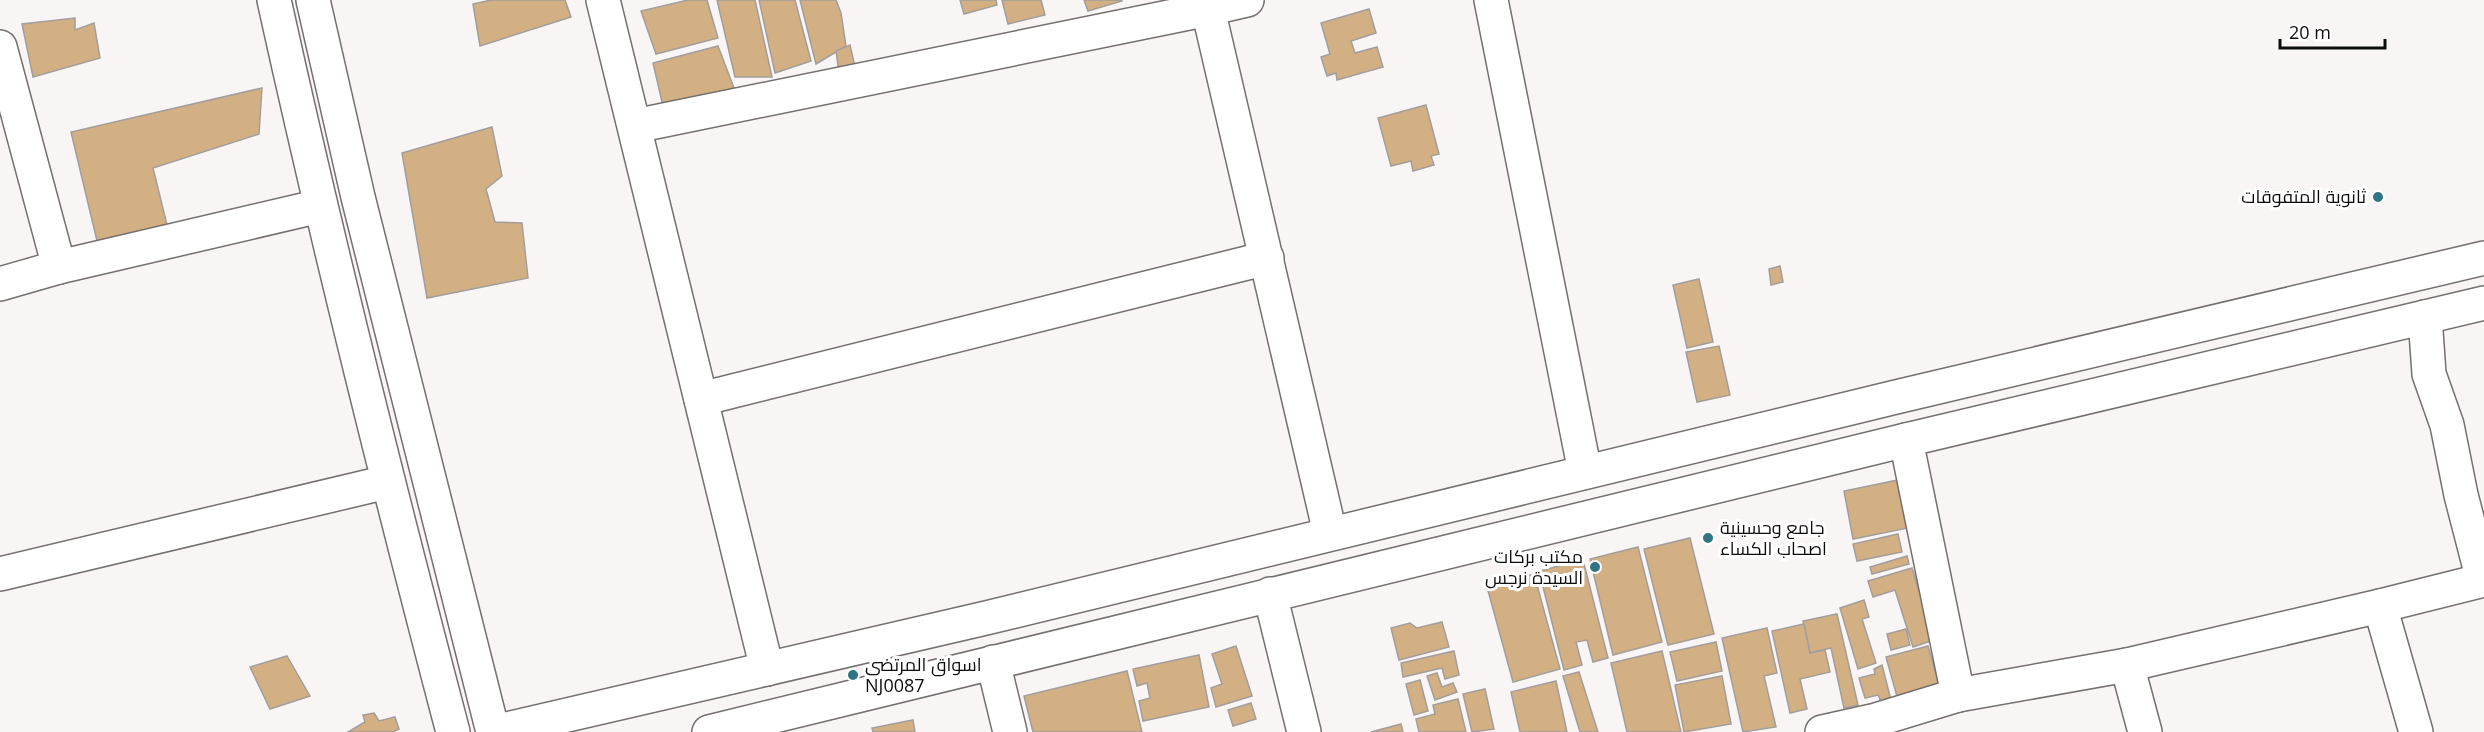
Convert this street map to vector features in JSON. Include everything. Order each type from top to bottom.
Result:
[{"type":"street","points":[[274,0],[320,206],[387,482],[453,732]]},
{"type":"street","points":[[313,0],[358,197],[493,732],[767,669],[2484,258]]},
{"type":"street","points":[[603,0],[767,669]]},
{"type":"street","points":[[635,126],[1246,0]]},
{"type":"street","points":[[1491,0],[1585,472]]},
{"type":"street","points":[[1208,9],[1330,533]]},
{"type":"street","points":[[0,47],[59,267]]},
{"type":"street","points":[[0,284],[59,267],[320,206]]},
{"type":"street","points":[[701,399],[1267,258]]},
{"type":"street","points":[[709,732],[1906,440],[2484,303]]},
{"type":"street","points":[[1822,732],[1878,726],[1958,695],[2127,665],[2483,580],[2461,495],[2447,425],[2429,374],[2425,317]]},
{"type":"street","points":[[1906,440],[1958,695]]},
{"type":"street","points":[[0,574],[387,482]]},
{"type":"street","points":[[1270,594],[1304,732]]},
{"type":"street","points":[[2380,606],[2416,732]]},
{"type":"street","points":[[993,662],[1010,732]]},
{"type":"street","points":[[2127,665],[2145,732]]},
{"type":"building","points":[[491,0],[565,0],[571,17],[480,46],[473,4]]},
{"type":"building","points":[[688,0],[707,0],[718,38],[656,54],[641,11]]},
{"type":"building","points":[[717,0],[755,0],[772,77],[735,77]]},
{"type":"building","points":[[759,0],[795,0],[811,61],[775,73]]},
{"type":"building","points":[[800,0],[836,0],[841,13],[846,46],[816,64]]},
{"type":"building","points":[[960,0],[996,0],[997,5],[964,14]]},
{"type":"building","points":[[1002,0],[1041,0],[1045,15],[1008,24]]},
{"type":"building","points":[[1084,0],[1121,0],[1122,1],[1088,11]]},
{"type":"building","points":[[1369,9],[1376,33],[1351,41],[1355,53],[1377,47],[1383,67],[1337,80],[1336,73],[1327,76],[1321,57],[1330,54],[1321,23]]},
{"type":"building","points":[[75,18],[75,30],[94,23],[100,58],[33,77],[22,24]]},
{"type":"building","points":[[850,45],[856,71],[839,73],[836,51]]},
{"type":"building","points":[[718,46],[734,88],[663,106],[653,63]]},
{"type":"building","points":[[262,88],[259,134],[153,168],[167,225],[98,245],[71,132]]},
{"type":"building","points":[[1426,105],[1439,154],[1431,156],[1434,165],[1413,171],[1411,161],[1391,166],[1378,118]]},
{"type":"building","points":[[492,127],[502,176],[486,189],[495,222],[522,223],[528,278],[427,298],[402,153]]},
{"type":"building","points":[[1780,266],[1783,282],[1771,285],[1769,269]]},
{"type":"building","points":[[1699,279],[1713,342],[1687,348],[1673,285]]},
{"type":"building","points":[[1719,346],[1730,395],[1697,402],[1686,352]]},
{"type":"building","points":[[1898,480],[1908,528],[1853,539],[1844,491]]},
{"type":"building","points":[[1898,534],[1902,552],[1857,561],[1853,544]]},
{"type":"building","points":[[1690,538],[1714,634],[1668,645],[1644,549]]},
{"type":"building","points":[[1638,547],[1662,642],[1613,655],[1590,559]]},
{"type":"building","points":[[1907,556],[1909,564],[1872,574],[1870,567]]},
{"type":"building","points":[[1583,560],[1608,658],[1593,662],[1587,640],[1576,642],[1582,665],[1564,670],[1539,571]]},
{"type":"building","points":[[1912,568],[1934,640],[1913,647],[1895,590],[1873,597],[1868,581]]},
{"type":"building","points":[[1534,574],[1560,669],[1513,682],[1487,587]]},
{"type":"building","points":[[1864,600],[1869,617],[1862,619],[1876,663],[1858,669],[1840,608]]},
{"type":"building","points":[[1837,614],[1858,705],[1844,708],[1831,648],[1810,653],[1803,621]]},
{"type":"building","points":[[1442,622],[1449,647],[1399,660],[1391,628],[1410,623],[1417,628]]},
{"type":"building","points":[[1804,624],[1810,653],[1825,650],[1830,672],[1800,679],[1807,709],[1790,713],[1772,631]]},
{"type":"building","points":[[1767,628],[1777,673],[1764,676],[1776,727],[1743,732],[1722,638]]},
{"type":"building","points":[[1906,629],[1910,645],[1891,650],[1887,634]]},
{"type":"building","points":[[1716,642],[1722,671],[1677,681],[1670,652]]},
{"type":"building","points":[[1236,646],[1252,696],[1216,707],[1211,688],[1222,684],[1212,654]]},
{"type":"building","points":[[1928,646],[1940,688],[1898,700],[1886,657]]},
{"type":"building","points":[[1454,651],[1459,675],[1445,679],[1442,668],[1403,677],[1401,663]]},
{"type":"building","points":[[1662,651],[1681,732],[1627,732],[1611,663]]},
{"type":"building","points":[[1199,655],[1209,707],[1143,721],[1139,701],[1150,698],[1147,683],[1137,686],[1133,669]]},
{"type":"building","points":[[287,656],[310,696],[270,709],[250,667]]},
{"type":"building","points":[[1882,665],[1892,704],[1883,706],[1878,695],[1865,698],[1859,678],[1875,674],[1874,669]]},
{"type":"building","points":[[1127,671],[1142,732],[1033,732],[1024,696]]},
{"type":"building","points":[[1579,672],[1598,732],[1580,732],[1563,676]]},
{"type":"building","points":[[1437,673],[1442,687],[1453,683],[1457,692],[1435,700],[1427,676]]},
{"type":"building","points":[[1722,676],[1731,724],[1684,732],[1675,685]]},
{"type":"building","points":[[1420,680],[1428,711],[1414,715],[1406,684]]},
{"type":"building","points":[[1556,681],[1567,732],[1520,732],[1511,692]]},
{"type":"building","points":[[1485,689],[1494,729],[1472,732],[1463,694]]},
{"type":"building","points":[[1458,699],[1466,732],[1419,732],[1416,719],[1435,714],[1433,705]]},
{"type":"building","points":[[1251,703],[1256,719],[1233,726],[1228,710]]},
{"type":"building","points":[[374,713],[379,721],[395,717],[399,729],[393,732],[348,732],[365,722],[363,715]]},
{"type":"building","points":[[913,720],[915,732],[873,732],[872,728]]},
{"type":"building","points":[[1401,724],[1403,732],[1371,732]]},
{"type":"place","name":"ثانوية المتفوقات","points":[[2378,197]]},
{"type":"place","name":"جامع وحسينية اصحاب الكساء","points":[[1708,538]]},
{"type":"place","name":"مكتب بركات السيدة نرجس","points":[[1595,567]]},
{"type":"place","name":"اسواق المرتضى NJ0087","points":[[853,675]]}]
